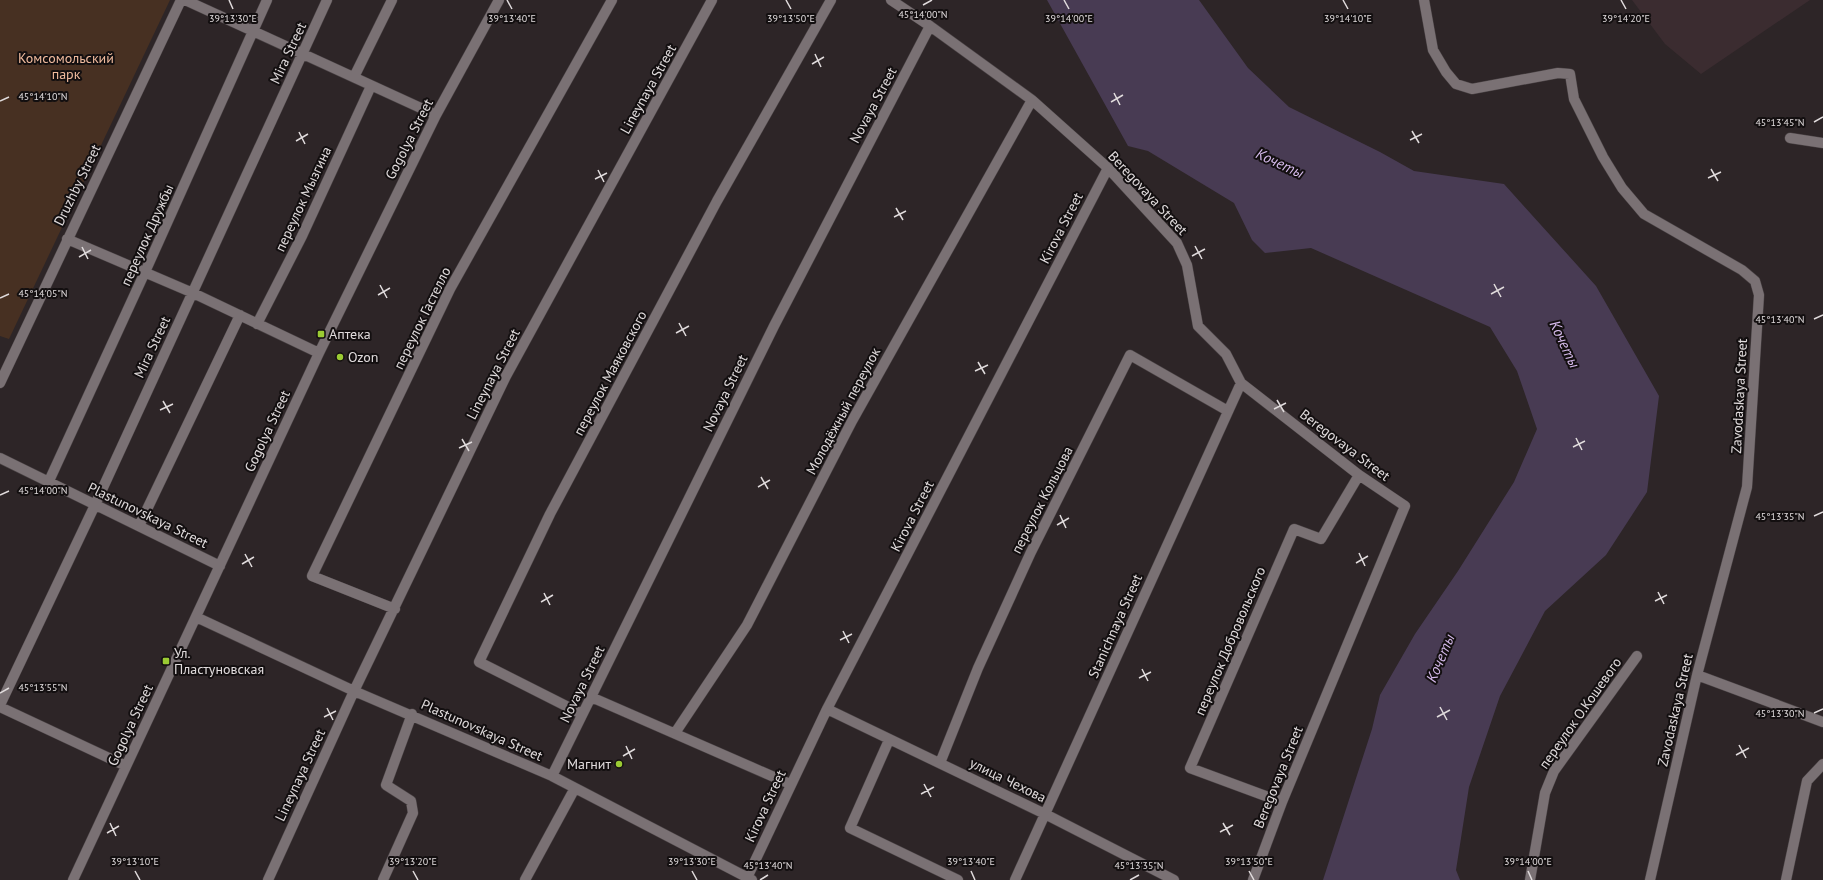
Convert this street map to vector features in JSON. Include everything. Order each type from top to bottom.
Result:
[{"type":"street","name":"Druzhby Street","points":[[0,383],[181,0]]},
{"type":"street","points":[[185,0],[254,31],[302,55],[436,115]]},
{"type":"street","name":"переулок Дружбы","points":[[49,481],[267,0]]},
{"type":"street","name":"Mira Street","points":[[0,706],[95,505],[327,0]]},
{"type":"street","points":[[354,77],[392,0]]},
{"type":"street","name":"Gogolya Street","points":[[73,880],[319,353],[436,115],[499,0]]},
{"type":"street","name":"переулок Гастелло","points":[[395,609],[312,576],[450,289],[612,0]]},
{"type":"street","name":"Lineynaya Street","points":[[268,880],[354,691],[395,609],[506,376],[712,0]]},
{"type":"street","name":"переулок Маяковского","points":[[582,714],[479,662],[550,514],[717,201],[831,0]]},
{"type":"street","name":"Beregovaya Street","points":[[891,0],[930,26],[1032,100],[1108,168],[1177,243],[1187,266],[1198,326],[1226,354],[1241,383],[1359,475],[1405,506],[1282,802],[1253,880]]},
{"type":"street","name":"Zavodaskaya Street","points":[[1424,0],[1433,50],[1446,72],[1456,84],[1472,88],[1558,74],[1570,74],[1574,99],[1603,157],[1622,188],[1644,214],[1742,270],[1755,281],[1758,295],[1747,487],[1697,675],[1650,880]]},
{"type":"street","name":"Novaya Street","points":[[552,776],[774,326],[930,26]]},
{"type":"street","name":"переулок Мызгина","points":[[257,324],[302,236],[371,86]]},
{"type":"street","name":"Молодёжный переулок","points":[[675,733],[748,625],[852,421],[1032,100]]},
{"type":"street","points":[[1790,138],[1823,143]]},
{"type":"street","name":"Kirova Street","points":[[749,879],[790,784],[827,709],[1108,168]]},
{"type":"street","points":[[67,239],[193,293],[319,353]]},
{"type":"street","points":[[139,526],[240,315]]},
{"type":"street","name":"переулок Кольцова","points":[[940,763],[978,668],[1031,552],[1130,355],[1228,411]]},
{"type":"street","name":"Stanichnaya Street","points":[[1015,880],[1241,383]]},
{"type":"street","name":"Plastunovskaya Street","points":[[0,458],[220,566]]},
{"type":"street","name":"переулок Добровольского","points":[[1282,802],[1190,768],[1294,529],[1321,539],[1359,475]]},
{"type":"street","name":"Plastunovskaya Street","points":[[196,617],[354,691],[412,714],[552,776],[749,879]]},
{"type":"street","name":"переулок О.Кошевого","points":[[1530,880],[1545,793],[1554,771],[1636,656]]},
{"type":"street","points":[[1697,675],[1823,722]]},
{"type":"street","points":[[591,697],[790,784]]},
{"type":"street","points":[[0,706],[126,766]]},
{"type":"street","name":"улица Чехова","points":[[827,709],[1045,814],[1174,880]]},
{"type":"street","points":[[382,880],[413,813],[411,801],[386,785],[412,714]]},
{"type":"street","points":[[889,740],[850,828],[958,880]]},
{"type":"street","points":[[1786,880],[1807,781],[1823,764]]},
{"type":"street","points":[[525,880],[575,788]]},
{"type":"shaded area","points":[[1632,0],[1810,0],[1701,74],[1665,44]]},
{"type":"green space","name":"Комсомольский парк","points":[[0,0],[170,0],[9,339],[0,336]]},
{"type":"water","name":"Кочеты","points":[[1047,0],[1199,0],[1248,68],[1289,107],[1380,152],[1414,171],[1504,184],[1596,286],[1659,396],[1647,492],[1606,555],[1545,611],[1500,696],[1469,787],[1456,870],[1460,880],[1323,880],[1372,729],[1380,695],[1415,634],[1458,571],[1514,482],[1537,429],[1517,371],[1490,327],[1311,248],[1265,253],[1252,240],[1234,203],[1148,151],[1128,146]]},
{"type":"place","name":"Аптека","points":[[321,334]]},
{"type":"place","name":"Ozon","points":[[340,357]]},
{"type":"place","name":"Ул. Пластуновская","points":[[166,661]]},
{"type":"place","name":"Магнит","points":[[619,764]]}]
